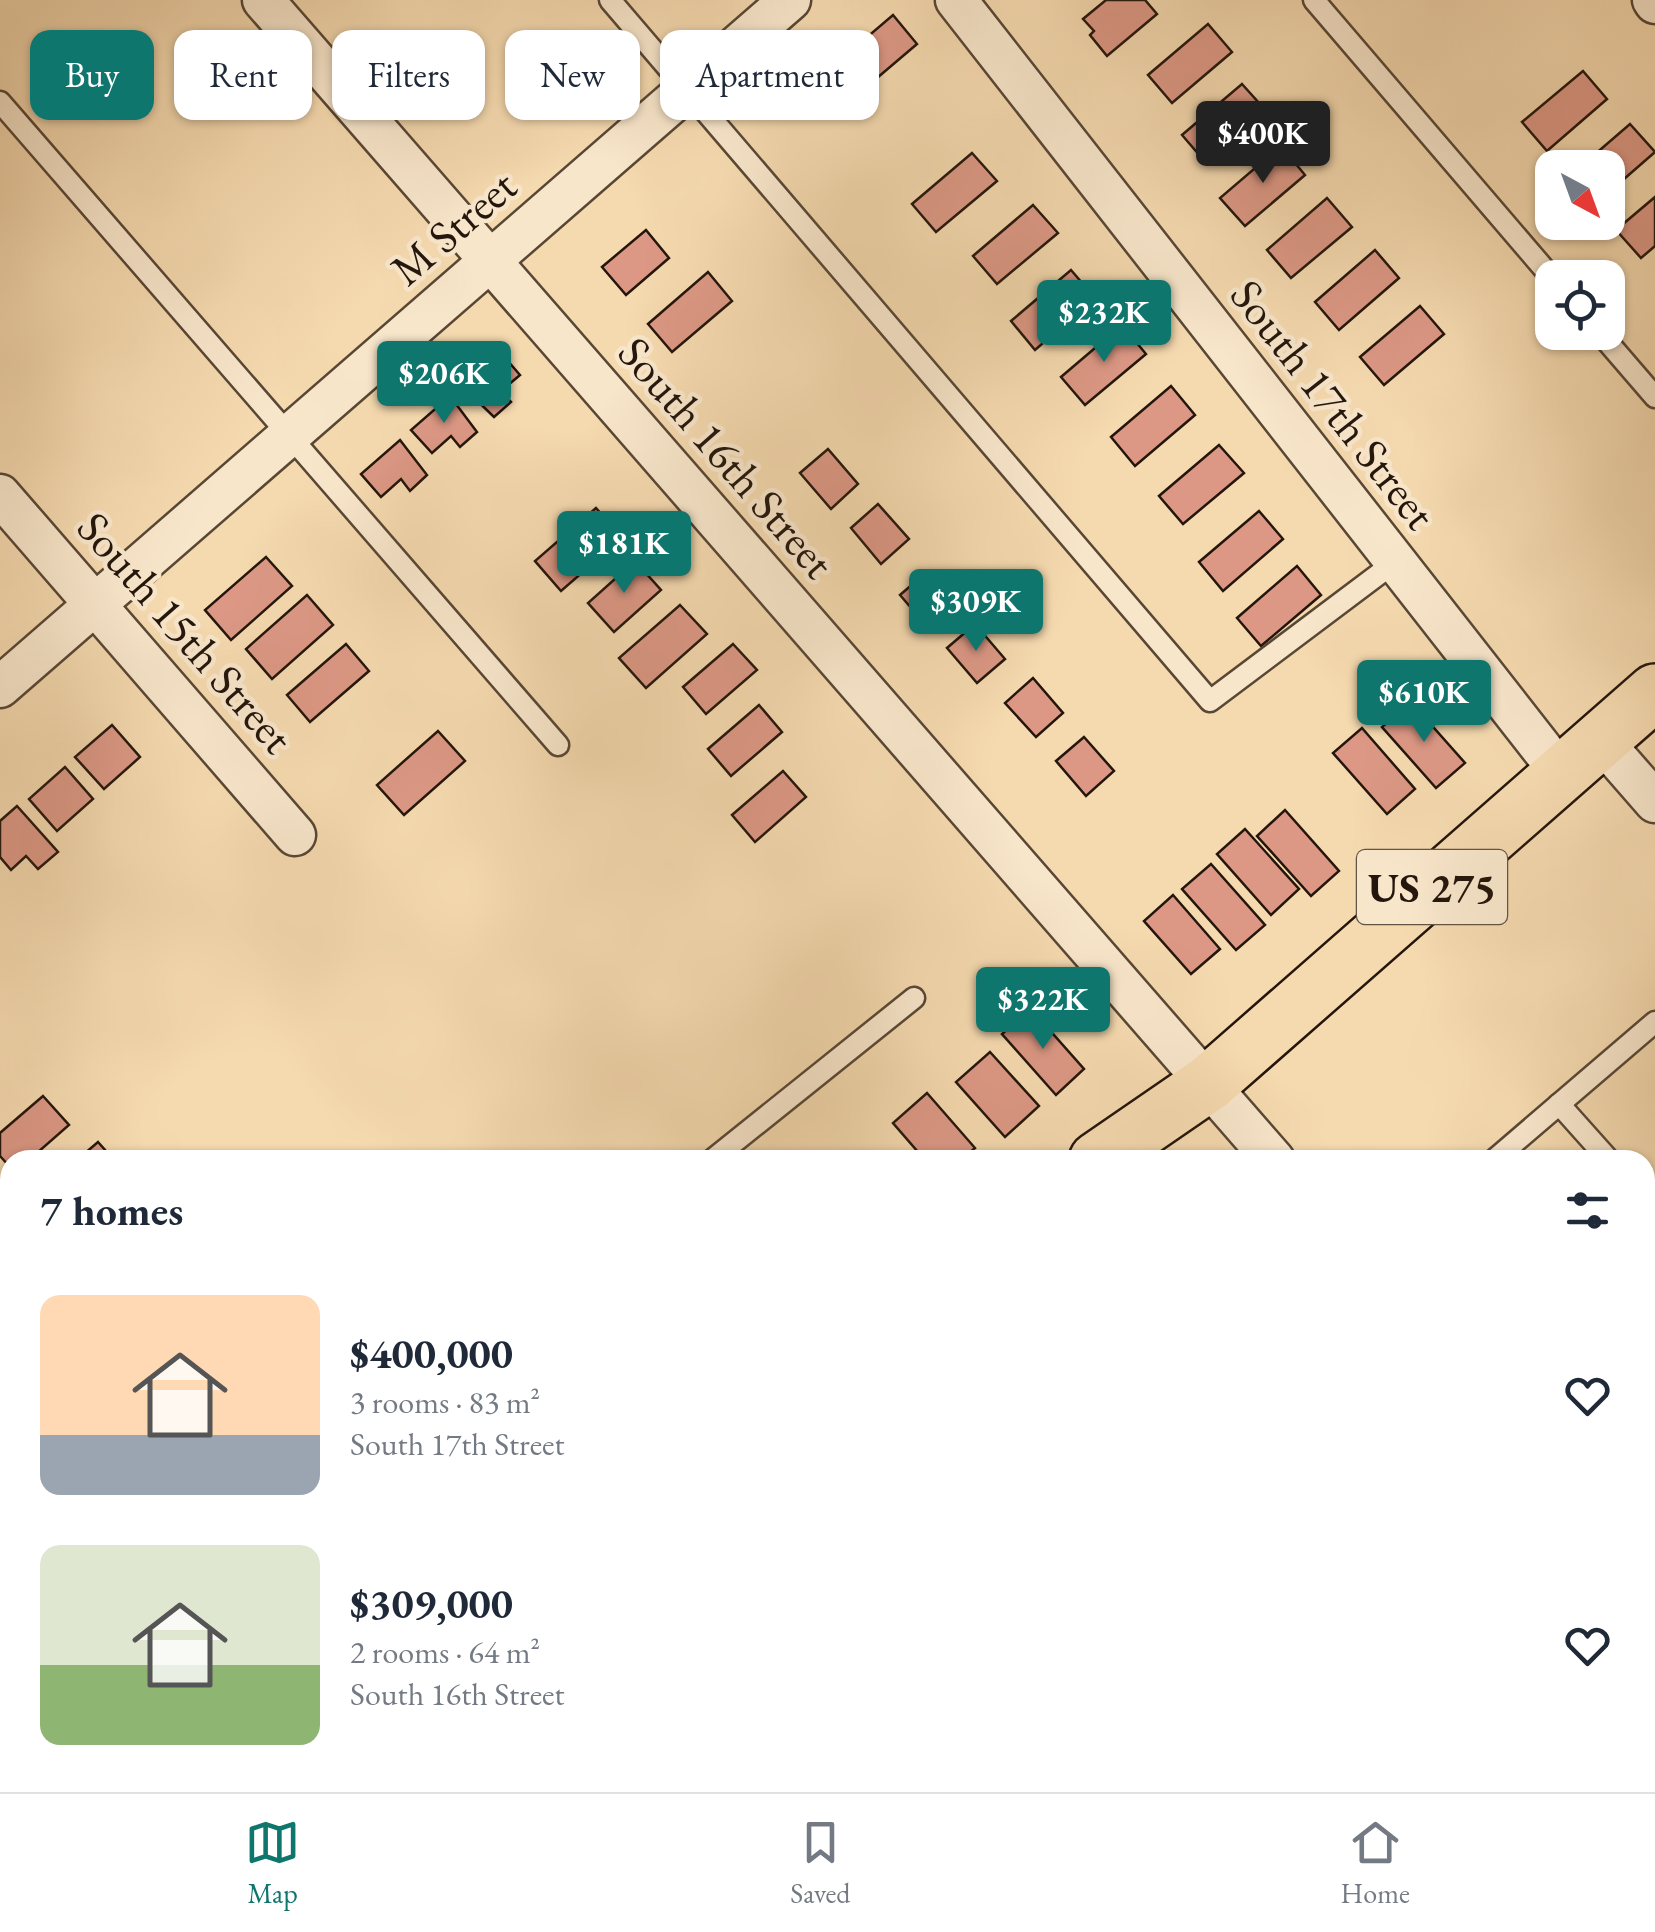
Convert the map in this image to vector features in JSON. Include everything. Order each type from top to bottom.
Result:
[{"type":"main road","name":"US 275","points":[[1112,1150],[1209,1083],[1655,692]]},
{"type":"main road","name":"US 275","points":[[1152,1150],[1209,1083]]},
{"type":"street","name":"South 16th Street","points":[[263,0],[1266,1150]]},
{"type":"street","name":"M Street","points":[[756,30],[790,0]]},
{"type":"street","name":"South 17th Street","points":[[956,0],[1395,562],[1581,756],[1655,802]]},
{"type":"street","name":"M Street","points":[[0,687],[660,113]]},
{"type":"street","name":"South 15th Street","points":[[0,495],[296,835]]},
{"type":"lane","points":[[610,0],[660,57]]},
{"type":"lane","points":[[1314,0],[1537,260]]},
{"type":"lane","points":[[0,102],[558,745]]},
{"type":"lane","points":[[714,120],[1210,701],[1395,562]]},
{"type":"lane","points":[[1615,350],[1655,397]]},
{"type":"lane","points":[[724,1150],[914,998]]},
{"type":"lane","points":[[1506,1150],[1655,1022]]},
{"type":"lane","points":[[1559,1104],[1600,1150]]},
{"type":"building","points":[[1106,0],[1145,0],[1157,14],[1107,56],[1083,19]]},
{"type":"building","points":[[893,15],[917,44],[879,76],[879,30],[875,30]]},
{"type":"building","points":[[1208,24],[1232,52],[1172,103],[1148,75]]},
{"type":"building","points":[[1583,71],[1607,99],[1548,150],[1522,122]]},
{"type":"building","points":[[1242,84],[1267,112],[1207,164],[1182,135]]},
{"type":"building","points":[[1630,124],[1655,152],[1625,178],[1625,150],[1600,150]]},
{"type":"building","points":[[1281,146],[1305,175],[1245,226],[1220,198]]},
{"type":"building","points":[[972,153],[997,181],[936,232],[912,204]]},
{"type":"building","points":[[1655,197],[1655,246],[1641,258],[1625,240],[1625,222]]},
{"type":"building","points":[[1327,198],[1352,227],[1291,278],[1267,250]]},
{"type":"building","points":[[1033,205],[1058,233],[997,284],[973,256]]},
{"type":"building","points":[[646,230],[669,258],[626,295],[602,267]]},
{"type":"building","points":[[1375,250],[1399,278],[1339,330],[1315,302]]},
{"type":"building","points":[[1071,270],[1095,298],[1035,350],[1011,321]]},
{"type":"building","points":[[708,272],[732,301],[672,352],[648,324]]},
{"type":"building","points":[[1420,306],[1444,334],[1384,385],[1360,357]]},
{"type":"building","points":[[1122,325],[1146,354],[1085,405],[1061,377]]},
{"type":"building","points":[[500,352],[520,375],[501,391],[511,402],[494,417],[462,386]]},
{"type":"building","points":[[1171,386],[1195,415],[1135,466],[1111,437]]},
{"type":"building","points":[[450,396],[477,432],[460,447],[451,436],[432,453],[411,430]]},
{"type":"building","points":[[400,440],[427,475],[410,491],[401,479],[381,497],[361,474]]},
{"type":"building","points":[[1219,445],[1244,473],[1183,524],[1159,496]]},
{"type":"building","points":[[828,449],[858,484],[831,509],[800,473]]},
{"type":"building","points":[[878,504],[909,539],[881,564],[851,528]]},
{"type":"building","points":[[596,508],[622,538],[561,591],[535,561]]},
{"type":"building","points":[[1259,511],[1283,539],[1223,591],[1199,562]]},
{"type":"building","points":[[266,557],[292,586],[231,640],[205,610]]},
{"type":"building","points":[[635,561],[661,590],[614,632],[588,603]]},
{"type":"building","points":[[1297,566],[1321,595],[1261,646],[1237,618]]},
{"type":"building","points":[[928,571],[958,606],[930,630],[900,595]]},
{"type":"building","points":[[307,595],[333,625],[272,679],[246,649]]},
{"type":"building","points":[[680,605],[707,634],[646,688],[619,658]]},
{"type":"building","points":[[975,624],[1005,659],[977,683],[947,648]]},
{"type":"building","points":[[346,644],[369,671],[310,722],[287,695]]},
{"type":"building","points":[[733,644],[757,670],[706,714],[683,687]]},
{"type":"building","points":[[1033,678],[1063,713],[1036,737],[1005,703]]},
{"type":"building","points":[[1411,702],[1465,763],[1436,788],[1382,727]]},
{"type":"building","points":[[759,705],[782,732],[731,776],[708,749]]},
{"type":"building","points":[[112,725],[140,757],[104,789],[75,757]]},
{"type":"building","points":[[1362,728],[1415,789],[1387,814],[1333,753]]},
{"type":"building","points":[[438,731],[465,761],[404,815],[377,785]]},
{"type":"building","points":[[1084,737],[1114,771],[1086,796],[1056,761]]},
{"type":"building","points":[[65,767],[93,799],[57,831],[29,799]]},
{"type":"building","points":[[783,771],[806,797],[755,842],[732,815]]},
{"type":"building","points":[[17,806],[58,852],[38,869],[26,856],[11,870],[0,857],[0,821]]},
{"type":"building","points":[[1285,810],[1339,871],[1311,896],[1257,836]]},
{"type":"building","points":[[1245,829],[1299,889],[1271,915],[1217,854]]},
{"type":"building","points":[[1211,864],[1265,925],[1236,950],[1182,889]]},
{"type":"building","points":[[1173,895],[1220,949],[1191,974],[1144,921]]},
{"type":"building","points":[[1031,1009],[1084,1069],[1056,1095],[1002,1034]]},
{"type":"building","points":[[990,1052],[1039,1106],[1005,1137],[956,1082]]},
{"type":"building","points":[[927,1093],[975,1148],[916,1150],[893,1123]]},
{"type":"building","points":[[43,1096],[69,1125],[40,1150],[0,1150],[0,1133]]},
{"type":"building","points":[[98,1142],[105,1150],[89,1150]]}]
